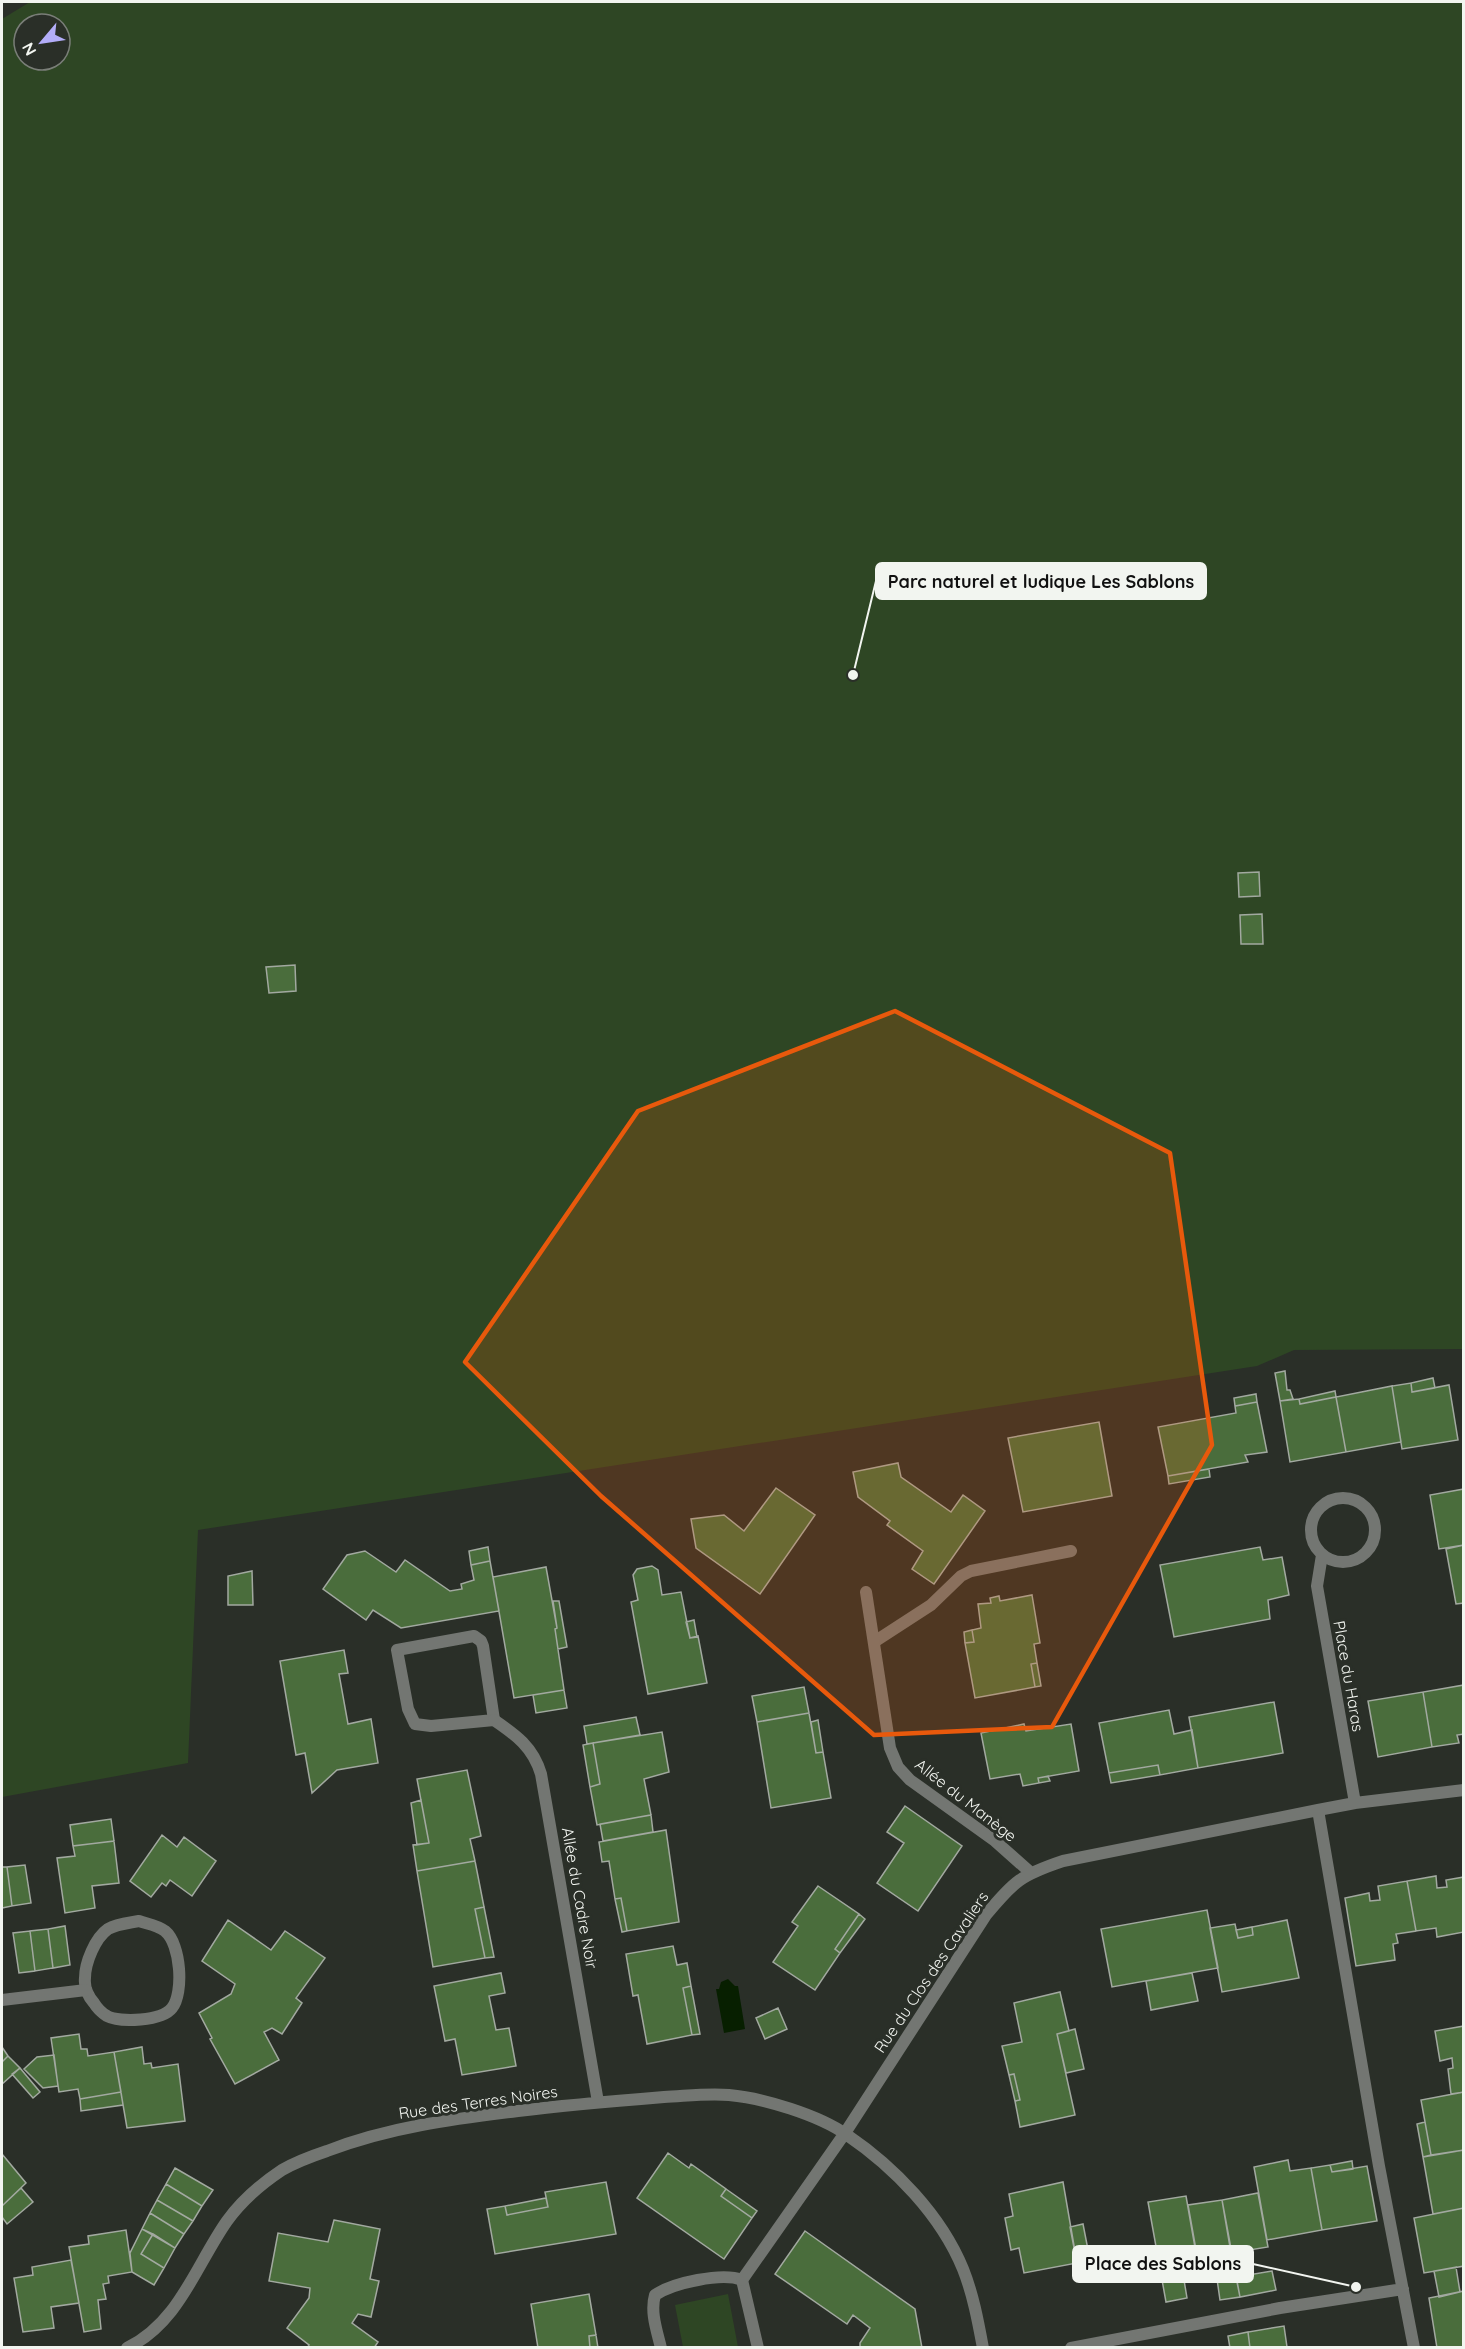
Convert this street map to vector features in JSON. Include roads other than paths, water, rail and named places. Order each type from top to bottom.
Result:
[{"type":"street","name":"Place du Haras","points":[[1322,1555],[1342,1563],[1353,1561],[1369,1549],[1374,1540],[1374,1519],[1361,1502],[1340,1497],[1329,1500],[1314,1515],[1311,1536],[1322,1555],[1317,1586],[1355,1803]]},
{"type":"street","points":[[874,1642],[931,1605],[961,1576],[971,1571],[1071,1551]]},
{"type":"street","name":"Allée du Manège","points":[[866,1592],[890,1748],[898,1767],[910,1780],[994,1841],[1030,1872]]},
{"type":"street","points":[[461,1637],[477,1637],[483,1646],[494,1720],[430,1726],[415,1724],[408,1709],[397,1650],[461,1637]]},
{"type":"street","name":"Allée du Cadre Noir","points":[[494,1720],[530,1748],[541,1774],[598,2102]]},
{"type":"street","name":"Rue du Clos des Cavaliers","points":[[845,2133],[986,1915],[1008,1888],[1030,1872],[1063,1861],[1355,1803],[1464,1790]]},
{"type":"street","points":[[1318,1810],[1379,2166],[1414,2348]]},
{"type":"street","points":[[139,1922],[155,1925],[166,1932],[174,1943],[179,1970],[177,2000],[171,2011],[161,2016],[125,2021],[115,2019],[105,2015],[94,2004],[86,1990],[84,1977],[91,1955],[100,1937],[108,1929],[139,1922]]},
{"type":"street","points":[[2,2001],[86,1990]]},
{"type":"street","name":"Rue des Terres Noires","points":[[127,2348],[151,2331],[169,2313],[185,2292],[227,2221],[249,2195],[286,2168],[352,2141],[434,2122],[598,2102],[705,2094],[730,2095],[799,2110],[845,2133],[883,2163],[917,2197],[943,2231],[963,2269],[977,2316],[983,2348]]},
{"type":"street","points":[[758,2348],[742,2280],[845,2133]]},
{"type":"street","points":[[661,2348],[652,2303],[655,2295],[675,2285],[727,2276],[742,2280]]},
{"type":"street","points":[[1071,2348],[1280,2308],[1403,2289]]},
{"type":"place","name":"Parc naturel et ludique Les Sablons","points":[[853,675]]},
{"type":"place","name":"Place des Sablons","points":[[1356,2287]]}]
